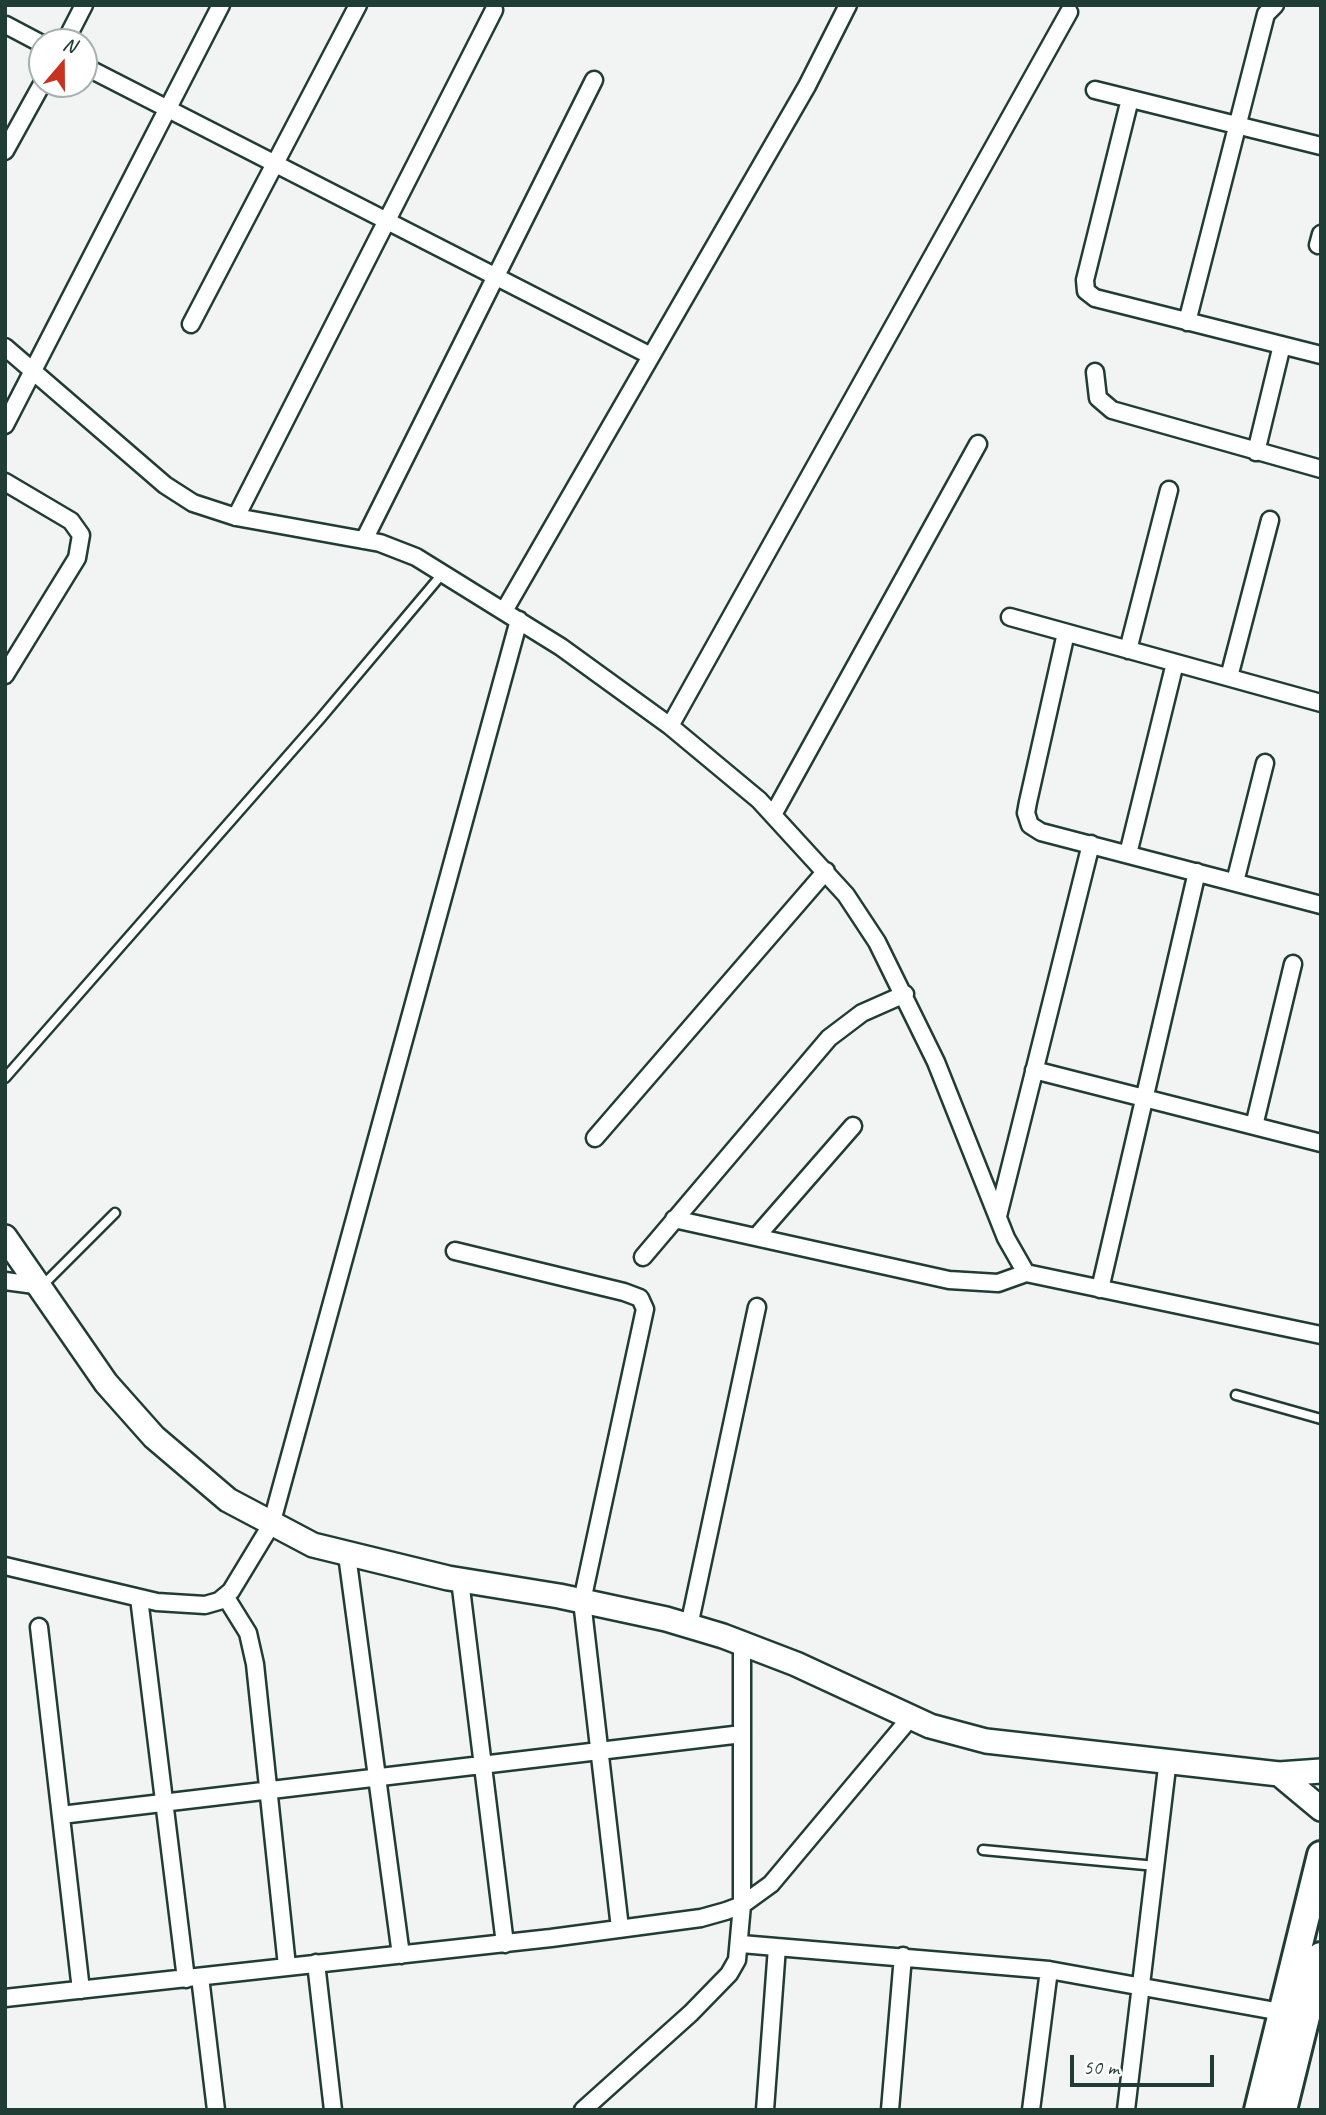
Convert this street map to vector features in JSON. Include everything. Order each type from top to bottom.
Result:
[{"type":"main road","points":[[1258,2110],[1321,1855]]},
{"type":"main road","points":[[1283,2110],[1317,1984],[1321,1956]]},
{"type":"street","points":[[72,28],[84,5]]},
{"type":"street","points":[[5,425],[221,5]]},
{"type":"street","points":[[191,324],[358,5]]},
{"type":"street","points":[[505,611],[807,86],[848,5]]},
{"type":"street","points":[[1187,322],[1266,14],[1275,5]]},
{"type":"street","points":[[236,517],[494,10]]},
{"type":"street","points":[[670,726],[1069,12]]},
{"type":"street","points":[[6,25],[28,37]]},
{"type":"street","points":[[98,73],[651,356]]},
{"type":"street","points":[[364,540],[494,275],[594,80]]},
{"type":"street","points":[[1095,90],[1321,146]]},
{"type":"street","points":[[5,151],[34,98]]},
{"type":"street","points":[[1130,99],[1084,280],[1086,291],[1095,298],[1321,355]]},
{"type":"street","points":[[1256,452],[1282,345]]},
{"type":"street","points":[[5,347],[165,485],[193,503],[236,517],[394,548],[443,573],[519,620],[670,726],[774,813],[826,871],[862,917],[905,994],[936,1062],[998,1216],[1026,1273]]},
{"type":"street","points":[[1095,372],[1098,398],[1112,410],[1321,469]]},
{"type":"street","points":[[774,813],[978,444]]},
{"type":"street","points":[[5,482],[71,522],[81,536],[77,558],[5,675]]},
{"type":"street","points":[[1129,650],[1169,490]]},
{"type":"street","points":[[1229,677],[1270,520]]},
{"type":"street","points":[[1010,617],[1321,703]]},
{"type":"street","points":[[5,1566],[139,1598],[205,1605],[232,1591],[271,1525],[519,620]]},
{"type":"street","points":[[1066,633],[1046,711],[1026,813],[1030,825],[1041,832],[1321,905]]},
{"type":"street","points":[[1128,854],[1175,663]]},
{"type":"street","points":[[1235,882],[1265,763]]},
{"type":"street","points":[[998,1216],[1091,844]]},
{"type":"street","points":[[595,1138],[826,871]]},
{"type":"street","points":[[1100,1289],[1198,872]]},
{"type":"street","points":[[1254,1126],[1293,964]]},
{"type":"street","points":[[643,1257],[829,1038],[862,1013],[905,994]]},
{"type":"street","points":[[1034,1070],[1321,1143]]},
{"type":"street","points":[[757,1236],[853,1126]]},
{"type":"street","points":[[674,1219],[948,1280],[998,1283],[1026,1273],[1321,1335]]},
{"type":"street","points":[[5,1237],[42,1286],[106,1382],[137,1419],[210,1485],[271,1525],[313,1545],[460,1580],[582,1601],[689,1626],[796,1664],[950,1733],[986,1741],[1168,1759],[1279,1774],[1321,1771]]},
{"type":"street","points":[[455,1251],[624,1292],[640,1298],[646,1309],[582,1601],[620,1928]]},
{"type":"street","points":[[5,1281],[42,1286]]},
{"type":"street","points":[[689,1626],[757,1307]]},
{"type":"street","points":[[347,1555],[401,1955]]},
{"type":"street","points":[[460,1580],[505,1944]]},
{"type":"street","points":[[225,1596],[248,1633],[255,1664],[287,1966]]},
{"type":"street","points":[[139,1598],[165,1804],[216,2110]]},
{"type":"street","points":[[39,1627],[81,1990]]},
{"type":"street","points":[[583,2110],[647,2054],[729,1974],[737,1960],[741,1944],[742,1905],[742,1643]]},
{"type":"street","points":[[5,1998],[505,1944],[701,1918],[742,1905],[778,1876],[911,1717]]},
{"type":"street","points":[[61,1815],[598,1749],[742,1734]]},
{"type":"street","points":[[1126,2110],[1168,1759]]},
{"type":"street","points":[[1279,1774],[1321,1809]]},
{"type":"street","points":[[741,1944],[1049,1970],[1281,2012]]},
{"type":"street","points":[[765,2110],[777,1947]]},
{"type":"street","points":[[890,2110],[903,1956]]},
{"type":"street","points":[[316,1964],[333,2110]]},
{"type":"street","points":[[1031,2110],[1049,1970]]},
{"type":"lane","points":[[5,1078],[320,719],[443,573]]},
{"type":"lane","points":[[42,1286],[115,1213]]},
{"type":"lane","points":[[1236,1395],[1321,1419]]},
{"type":"lane","points":[[983,1850],[1156,1866]]}]
